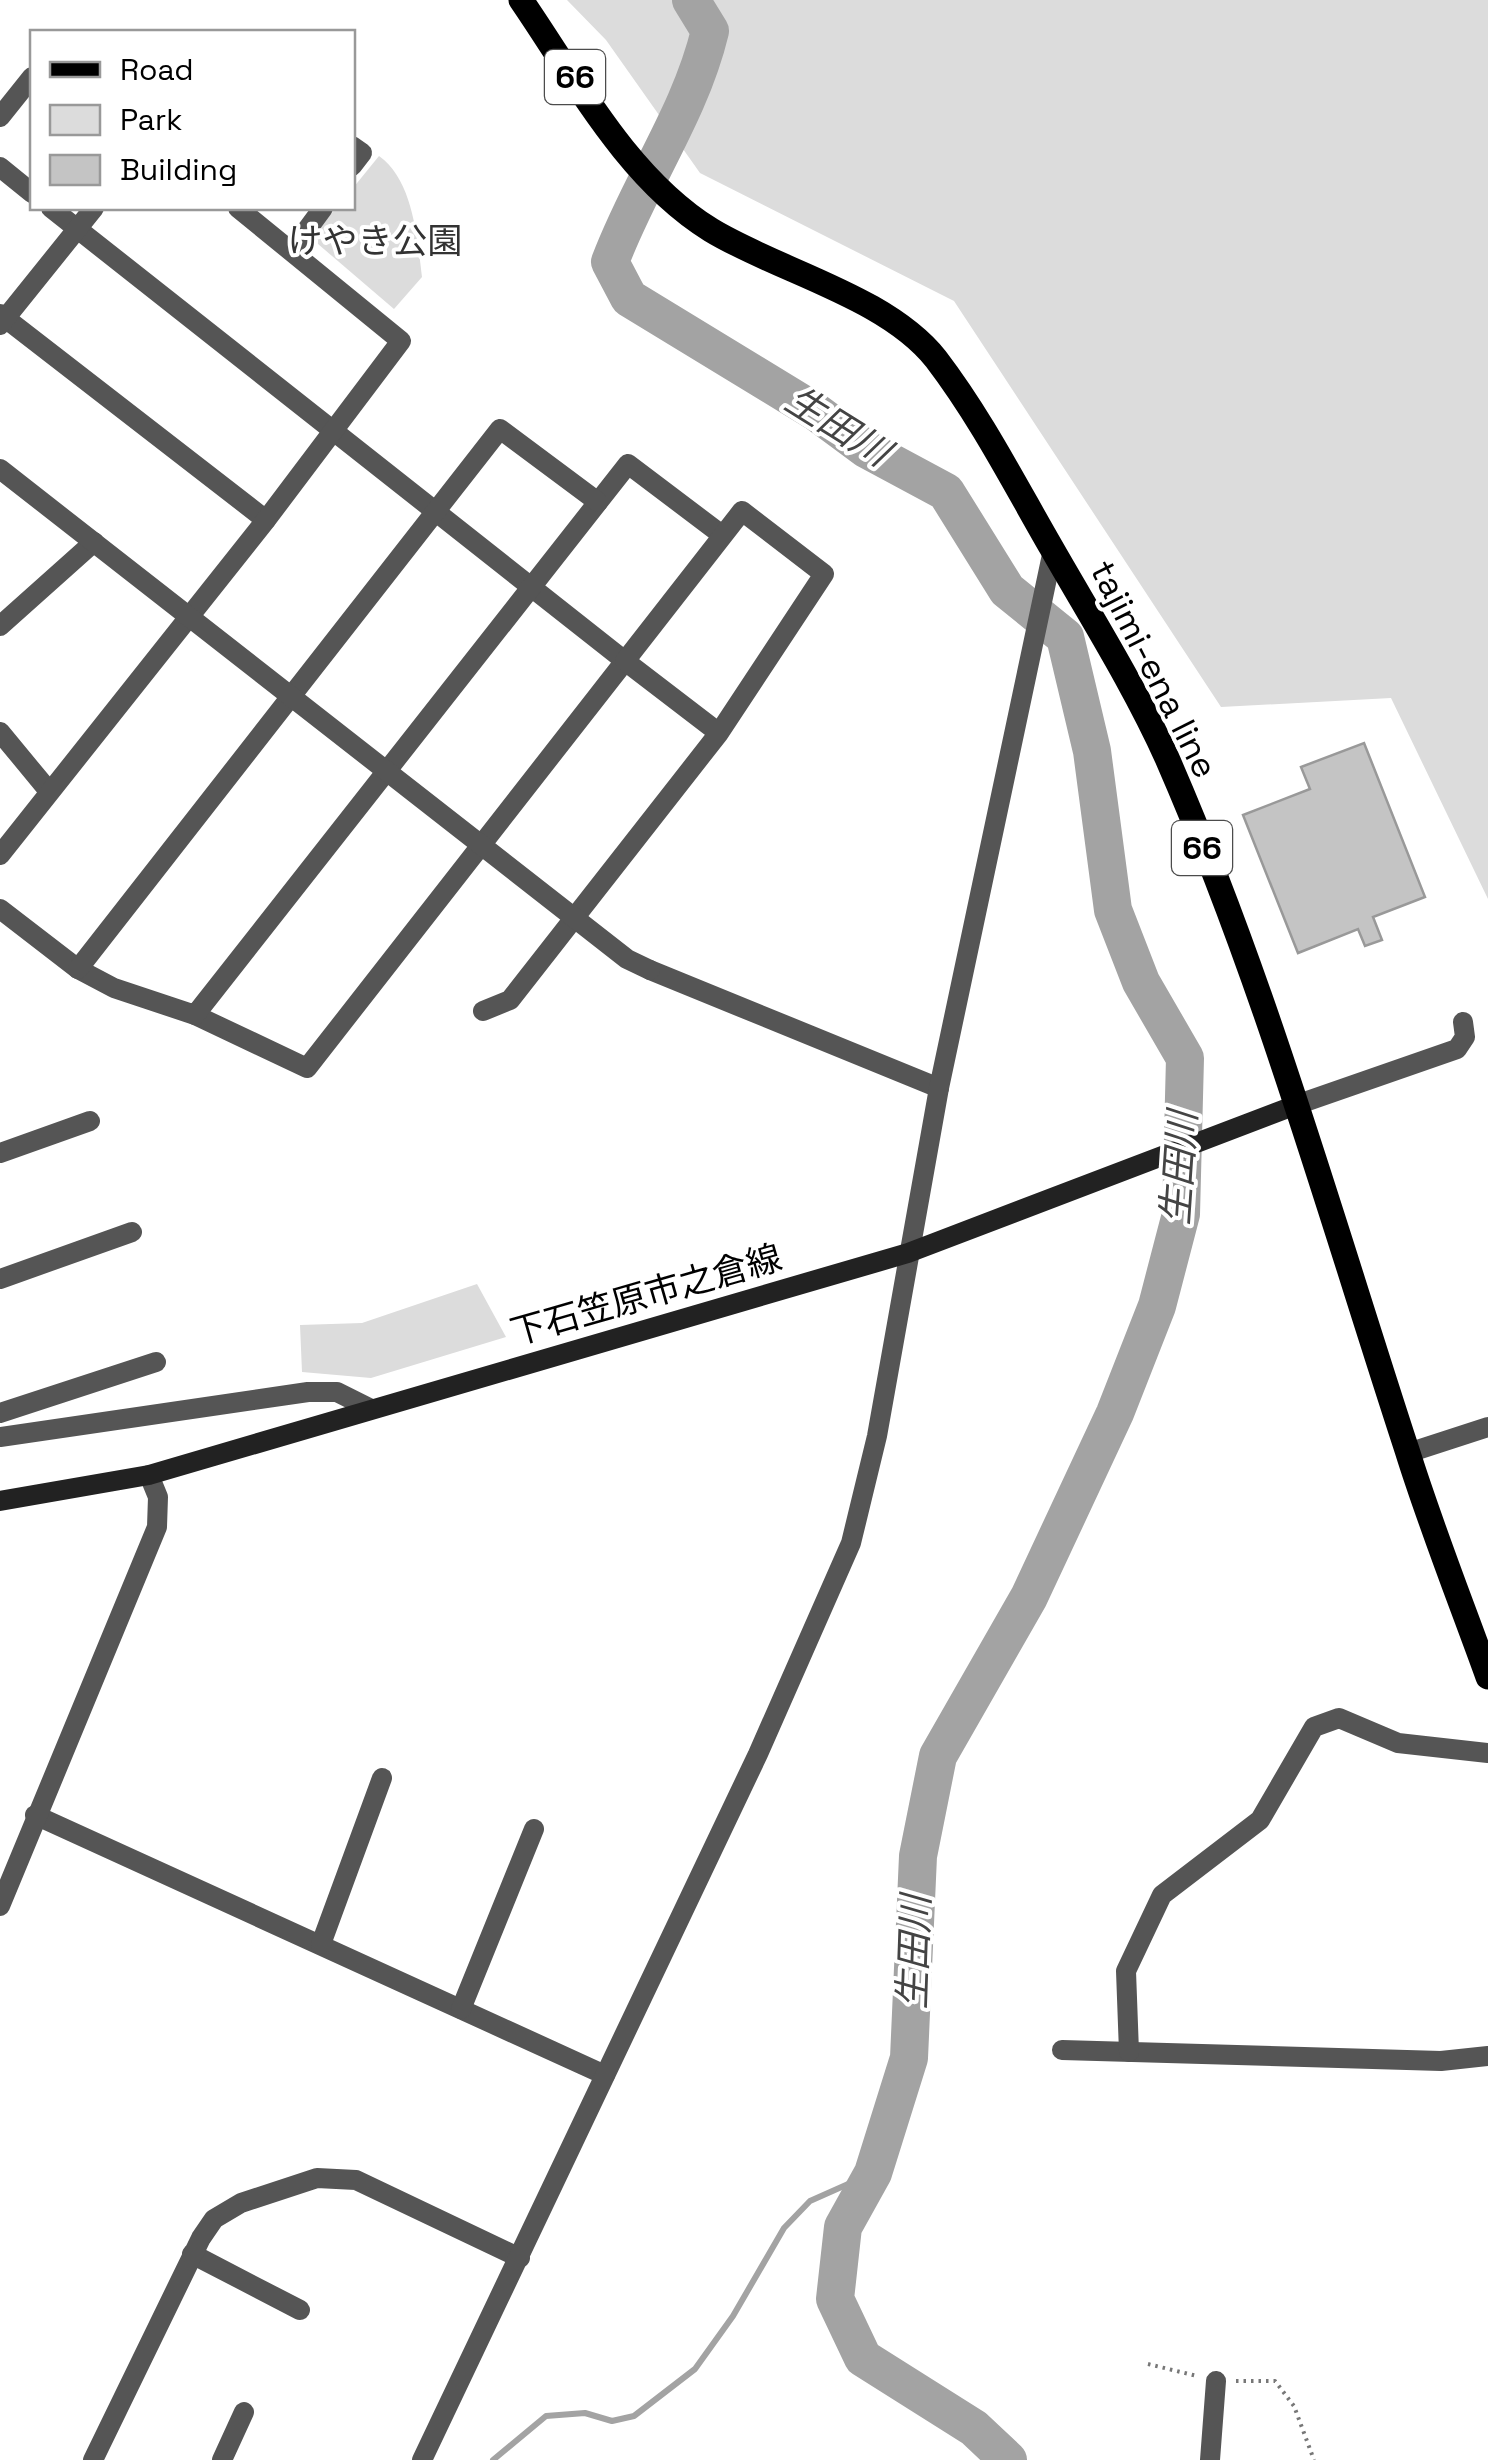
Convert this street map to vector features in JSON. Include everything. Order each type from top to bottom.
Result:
[{"type":"main road","name":"tajimi-ena line","points":[[520,0],[664,197],[714,232],[873,310],[931,352],[972,409],[1122,667],[1166,758],[1249,966],[1408,1454],[1488,1677]]},
{"type":"main road","name":"下石笠原市之倉線","points":[[0,1501],[148,1475],[908,1252],[1296,1105]]},
{"type":"street","points":[[0,118],[30,80]]},
{"type":"street","points":[[0,167],[30,191]]},
{"type":"street","points":[[54,210],[718,733]]},
{"type":"street","points":[[92,210],[2,319],[266,520]]},
{"type":"street","points":[[0,855],[266,520],[401,341],[241,210]]},
{"type":"street","points":[[292,250],[322,210]]},
{"type":"street","points":[[78,969],[500,429],[598,502]]},
{"type":"street","points":[[196,1015],[628,464],[722,535]]},
{"type":"street","points":[[4,479],[94,542],[294,695],[627,959],[939,1088]]},
{"type":"street","points":[[0,908],[78,969],[114,988],[196,1015],[306,1068],[742,511],[824,574],[718,733],[510,1000],[483,1012]]},
{"type":"street","points":[[0,626],[94,542]]},
{"type":"street","points":[[422,2460],[758,1754],[851,1543],[877,1436],[939,1088],[1053,550]]},
{"type":"street","points":[[0,732],[48,790]]},
{"type":"street","points":[[1296,1105],[1456,1049],[1465,1037],[1462,1022]]},
{"type":"street","points":[[0,1153],[90,1122]]},
{"type":"street","points":[[0,1279],[132,1232]]},
{"type":"street","points":[[0,1413],[156,1362]]},
{"type":"street","points":[[0,1438],[308,1392],[338,1392],[372,1410]]},
{"type":"street","points":[[1408,1454],[1488,1427]]},
{"type":"street","points":[[0,1906],[157,1527],[158,1497],[148,1475]]},
{"type":"street","points":[[1129,2052],[1126,1971],[1162,1895],[1260,1820],[1314,1727],[1338,1718],[1398,1743],[1488,1753]]},
{"type":"street","points":[[321,1944],[382,1778]]},
{"type":"street","points":[[35,1815],[605,2076]]},
{"type":"street","points":[[462,2009],[534,1829]]},
{"type":"street","points":[[1062,2050],[1441,2062],[1488,2056]]},
{"type":"street","points":[[93,2460],[192,2254],[214,2219],[241,2202],[317,2178],[356,2180],[520,2258]]},
{"type":"street","points":[[192,2254],[300,2310]]},
{"type":"street","points":[[1210,2460],[1216,2381]]},
{"type":"street","points":[[222,2460],[244,2412]]},
{"type":"path","points":[[1148,2364],[1216,2381],[1275,2381],[1294,2406],[1314,2460]]},
{"type":"green space","points":[[567,0],[1488,0],[1488,899],[1391,698],[1221,707],[954,301],[700,173],[606,40]]},
{"type":"green space","name":"けやき公園","points":[[379,156],[390,166],[406,194],[422,277],[394,309],[311,238],[334,210],[355,210],[355,186]]},
{"type":"green space","points":[[477,1284],[506,1337],[371,1378],[302,1372],[300,1325],[362,1323]]},
{"type":"building","points":[[1364,743],[1425,897],[1373,917],[1382,940],[1365,946],[1358,929],[1298,953],[1243,815],[1310,789],[1301,767]]},
{"type":"waterway","name":"生田川","points":[[691,0],[710,31],[701,61],[610,262],[629,298],[816,412],[866,449],[946,492],[1007,590],[1065,637],[1092,751],[1113,910],[1141,982],[1185,1058],[1181,1214],[1157,1306],[1115,1413],[1029,1597],[938,1756],[918,1856],[909,2058],[873,2173],[843,2227],[835,2299],[863,2358],[974,2428],[1008,2460]]},
{"type":"waterway","points":[[493,2460],[546,2416],[585,2413],[612,2421],[634,2416],[695,2369],[733,2316],[784,2228],[810,2201],[873,2173]]}]
